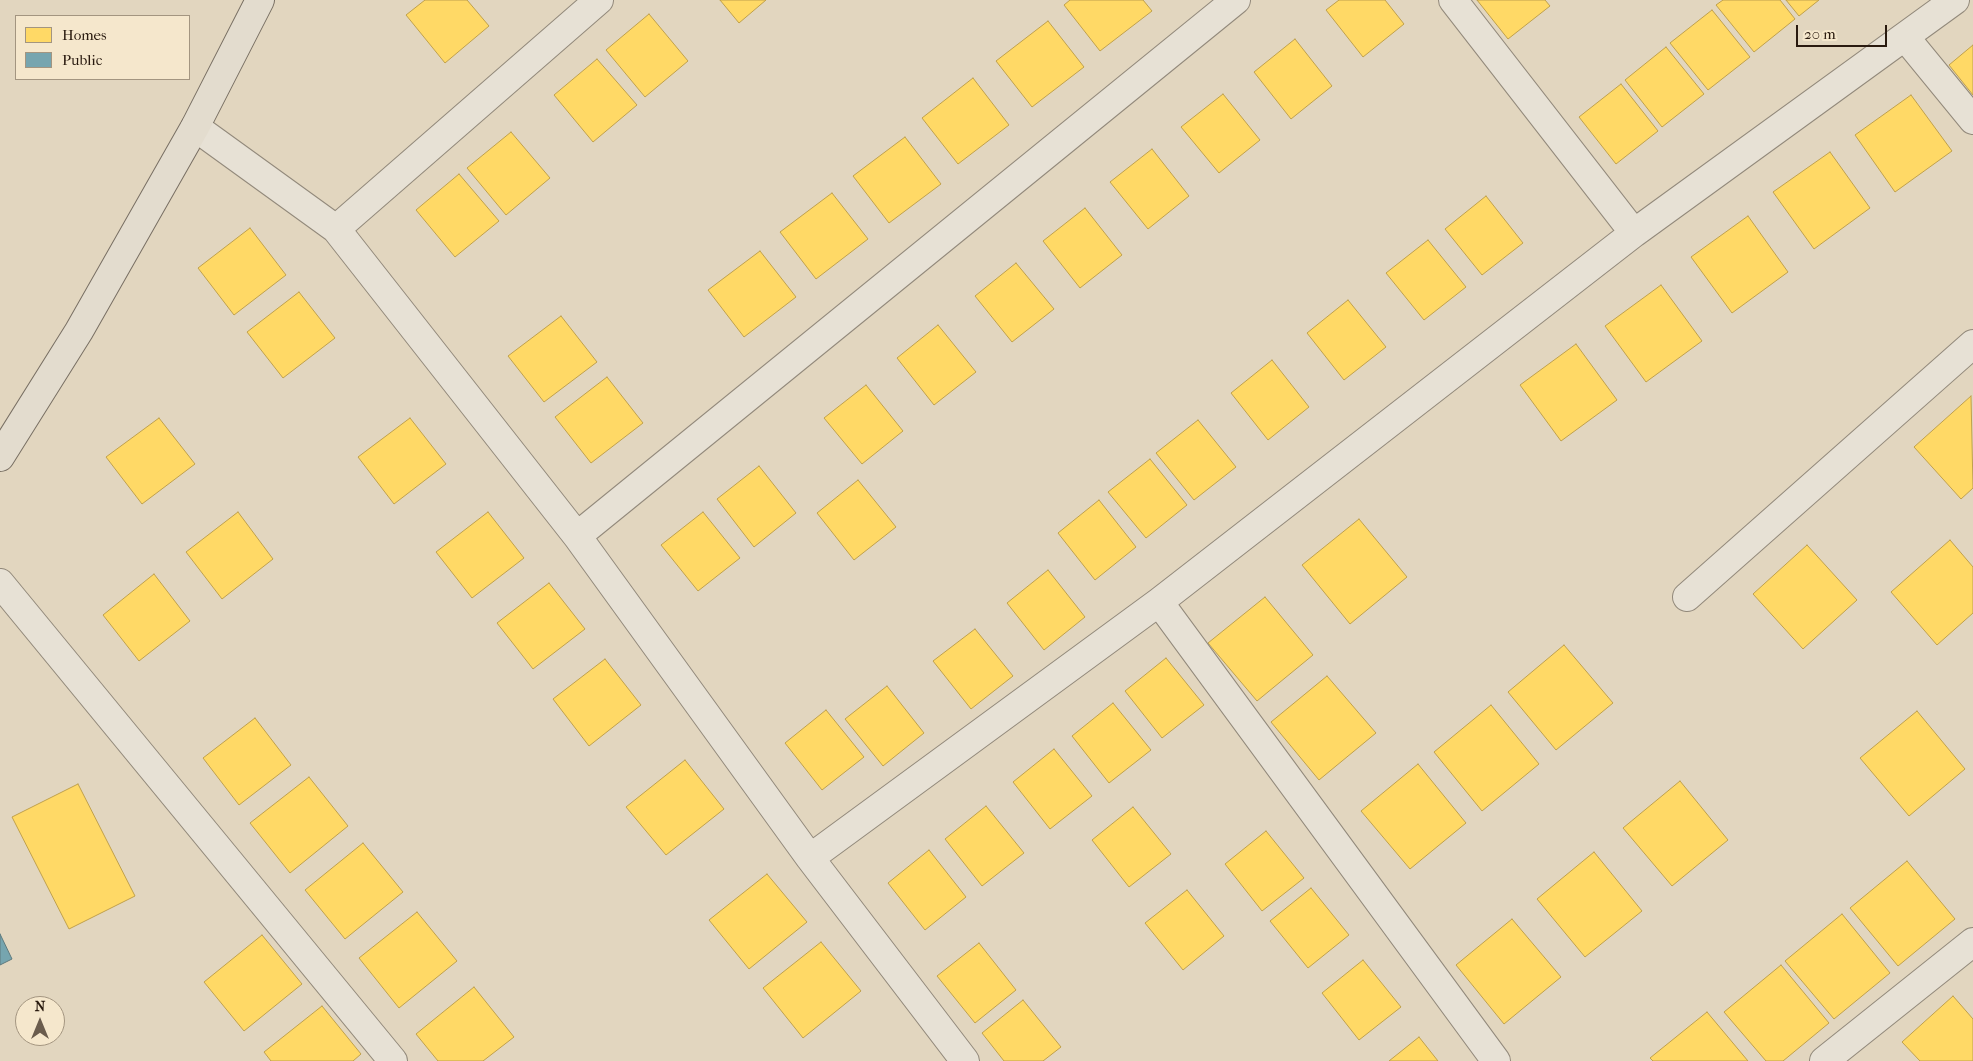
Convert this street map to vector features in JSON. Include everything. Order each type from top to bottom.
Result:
[{"type":"main road","points":[[0,457],[79,331],[195,127],[260,0]]},
{"type":"street","points":[[336,229],[599,0]]},
{"type":"street","points":[[577,536],[1236,0]]},
{"type":"street","points":[[1453,0],[1634,233]]},
{"type":"street","points":[[810,858],[1159,602],[1634,233],[1955,0]]},
{"type":"street","points":[[1905,37],[1973,120]]},
{"type":"street","points":[[195,127],[336,229],[577,536],[810,858],[965,1061]]},
{"type":"street","points":[[1687,597],[1973,344]]},
{"type":"street","points":[[0,583],[393,1061]]},
{"type":"street","points":[[1159,602],[1496,1061]]},
{"type":"street","points":[[1824,1061],[1973,942]]},
{"type":"building: Homes","points":[[425,0],[467,0],[489,26],[445,63],[406,15]]},
{"type":"building: Homes","points":[[720,0],[766,0],[739,23]]},
{"type":"building: Homes","points":[[1070,0],[1143,0],[1152,11],[1100,51],[1064,5]]},
{"type":"building: Homes","points":[[1339,0],[1385,0],[1404,24],[1363,57],[1326,10]]},
{"type":"building: Homes","points":[[1477,0],[1545,0],[1550,6],[1508,39]]},
{"type":"building: Homes","points":[[1723,0],[1780,0],[1795,19],[1754,52],[1716,5]]},
{"type":"building: Homes","points":[[1786,0],[1819,0],[1799,16]]},
{"type":"building: Homes","points":[[1712,10],[1750,57],[1708,90],[1670,43]]},
{"type":"building: Homes","points":[[649,14],[688,61],[645,97],[606,50]]},
{"type":"building: Homes","points":[[1048,21],[1084,67],[1032,107],[996,61]]},
{"type":"building: Homes","points":[[1295,39],[1332,86],[1291,119],[1254,72]]},
{"type":"building: Homes","points":[[1973,45],[1973,95],[1949,65]]},
{"type":"building: Homes","points":[[1666,47],[1704,94],[1662,127],[1625,80]]},
{"type":"building: Homes","points":[[597,59],[637,105],[593,142],[554,95]]},
{"type":"building: Homes","points":[[973,78],[1009,125],[958,164],[922,118]]},
{"type":"building: Homes","points":[[1621,84],[1658,131],[1616,164],[1579,117]]},
{"type":"building: Homes","points":[[1223,94],[1260,140],[1219,173],[1181,127]]},
{"type":"building: Homes","points":[[1911,95],[1952,151],[1895,192],[1855,135]]},
{"type":"building: Homes","points":[[511,132],[550,178],[506,215],[467,168]]},
{"type":"building: Homes","points":[[905,137],[941,184],[889,223],[853,176]]},
{"type":"building: Homes","points":[[1152,149],[1189,196],[1148,229],[1110,182]]},
{"type":"building: Homes","points":[[1830,152],[1870,208],[1814,249],[1773,192]]},
{"type":"building: Homes","points":[[459,174],[499,221],[455,257],[416,210]]},
{"type":"building: Homes","points":[[832,193],[868,239],[816,279],[780,232]]},
{"type":"building: Homes","points":[[1486,196],[1523,243],[1482,275],[1445,229]]},
{"type":"building: Homes","points":[[1085,208],[1122,255],[1080,288],[1043,241]]},
{"type":"building: Homes","points":[[1748,216],[1788,272],[1732,313],[1691,257]]},
{"type":"building: Homes","points":[[250,228],[286,275],[234,315],[198,268]]},
{"type":"building: Homes","points":[[1428,240],[1466,287],[1424,320],[1386,273]]},
{"type":"building: Homes","points":[[760,251],[796,297],[744,337],[708,290]]},
{"type":"building: Homes","points":[[1016,263],[1054,309],[1012,342],[975,296]]},
{"type":"building: Homes","points":[[1661,285],[1702,341],[1646,382],[1605,326]]},
{"type":"building: Homes","points":[[299,292],[335,338],[283,378],[247,332]]},
{"type":"building: Homes","points":[[1348,300],[1386,347],[1344,380],[1307,333]]},
{"type":"building: Homes","points":[[561,316],[597,362],[544,402],[508,356]]},
{"type":"building: Homes","points":[[938,325],[976,372],[934,405],[897,358]]},
{"type":"building: Homes","points":[[1576,344],[1617,400],[1561,441],[1520,385]]},
{"type":"building: Homes","points":[[1272,360],[1309,407],[1268,440],[1231,393]]},
{"type":"building: Homes","points":[[607,377],[643,423],[591,463],[555,417]]},
{"type":"building: Homes","points":[[866,385],[903,431],[862,464],[824,418]]},
{"type":"building: Homes","points":[[1971,396],[1973,488],[1961,499],[1914,447]]},
{"type":"building: Homes","points":[[159,418],[195,464],[142,504],[106,457]]},
{"type":"building: Homes","points":[[410,418],[446,464],[394,504],[358,457]]},
{"type":"building: Homes","points":[[1198,420],[1236,467],[1194,500],[1156,453]]},
{"type":"building: Homes","points":[[1150,459],[1187,505],[1146,538],[1108,492]]},
{"type":"building: Homes","points":[[759,466],[796,513],[754,547],[717,499]]},
{"type":"building: Homes","points":[[858,480],[896,527],[854,560],[817,513]]},
{"type":"building: Homes","points":[[1099,500],[1136,547],[1095,580],[1058,533]]},
{"type":"building: Homes","points":[[238,512],[273,559],[222,599],[186,552]]},
{"type":"building: Homes","points":[[488,512],[524,558],[472,598],[436,552]]},
{"type":"building: Homes","points":[[703,512],[740,558],[698,591],[661,545]]},
{"type":"building: Homes","points":[[1359,519],[1407,577],[1350,624],[1302,565]]},
{"type":"building: Homes","points":[[1950,540],[1973,567],[1973,613],[1937,645],[1891,592]]},
{"type":"building: Homes","points":[[1807,545],[1857,600],[1803,649],[1753,594]]},
{"type":"building: Homes","points":[[1048,570],[1085,617],[1044,650],[1007,603]]},
{"type":"building: Homes","points":[[154,574],[190,621],[139,661],[103,615]]},
{"type":"building: Homes","points":[[549,583],[585,629],[533,669],[497,623]]},
{"type":"building: Homes","points":[[1265,597],[1313,655],[1257,701],[1208,643]]},
{"type":"building: Homes","points":[[975,629],[1013,676],[971,709],[933,661]]},
{"type":"building: Homes","points":[[1564,645],[1613,703],[1556,750],[1508,692]]},
{"type":"building: Homes","points":[[1166,658],[1204,705],[1162,738],[1125,691]]},
{"type":"building: Homes","points":[[605,659],[641,705],[589,746],[553,699]]},
{"type":"building: Homes","points":[[1327,676],[1376,733],[1319,780],[1271,722]]},
{"type":"building: Homes","points":[[887,686],[924,733],[883,766],[845,719]]},
{"type":"building: Homes","points":[[1113,703],[1151,750],[1109,783],[1072,736]]},
{"type":"building: Homes","points":[[1491,705],[1539,764],[1482,811],[1434,752]]},
{"type":"building: Homes","points":[[826,710],[864,757],[822,790],[785,743]]},
{"type":"building: Homes","points":[[1917,711],[1965,769],[1909,816],[1860,758]]},
{"type":"building: Homes","points":[[255,718],[291,765],[239,805],[203,758]]},
{"type":"building: Homes","points":[[1054,749],[1092,796],[1050,829],[1013,782]]},
{"type":"building: Homes","points":[[685,760],[724,809],[666,855],[626,807]]},
{"type":"building: Homes","points":[[1418,764],[1466,823],[1410,869],[1361,811]]},
{"type":"building: Homes","points":[[309,777],[348,826],[290,873],[250,823]]},
{"type":"building: Homes","points":[[1680,781],[1728,840],[1672,886],[1623,828]]},
{"type":"building: Homes","points":[[78,784],[135,896],[69,929],[12,817]]},
{"type":"building: Homes","points":[[986,806],[1024,853],[982,886],[945,839]]},
{"type":"building: Homes","points":[[1133,807],[1171,854],[1129,887],[1092,840]]},
{"type":"building: Homes","points":[[1266,831],[1304,878],[1262,911],[1225,864]]},
{"type":"building: Homes","points":[[363,843],[403,892],[345,939],[305,890]]},
{"type":"building: Homes","points":[[929,850],[966,897],[925,930],[888,883]]},
{"type":"building: Homes","points":[[1594,852],[1642,911],[1585,957],[1537,899]]},
{"type":"building: Homes","points":[[1907,861],[1955,919],[1898,966],[1850,908]]},
{"type":"building: Homes","points":[[767,874],[807,922],[749,969],[709,920]]},
{"type":"building: Homes","points":[[1311,888],[1349,935],[1308,968],[1270,921]]},
{"type":"building: Homes","points":[[1187,890],[1224,936],[1183,970],[1145,923]]},
{"type":"building: Homes","points":[[417,912],[457,961],[399,1008],[359,958]]},
{"type":"building: Homes","points":[[1842,914],[1890,973],[1834,1019],[1785,961]]},
{"type":"building: Homes","points":[[1512,919],[1561,977],[1504,1024],[1456,965]]},
{"type":"building: Homes","points":[[262,935],[302,984],[244,1031],[204,982]]},
{"type":"building: Homes","points":[[821,942],[861,991],[803,1038],[763,988]]},
{"type":"building: Homes","points":[[979,943],[1016,990],[975,1023],[937,976]]},
{"type":"building: Homes","points":[[1363,960],[1401,1007],[1359,1040],[1322,993]]},
{"type":"building: Homes","points":[[1781,965],[1829,1023],[1783,1061],[1766,1061],[1724,1012]]},
{"type":"building: Homes","points":[[474,987],[514,1037],[483,1061],[438,1061],[416,1034]]},
{"type":"building: Homes","points":[[1953,996],[1973,1019],[1973,1061],[1920,1061],[1902,1042]]},
{"type":"building: Homes","points":[[1023,1000],[1061,1047],[1043,1061],[1004,1061],[982,1033]]},
{"type":"building: Homes","points":[[322,1006],[361,1054],[353,1061],[271,1061],[264,1052]]},
{"type":"building: Homes","points":[[1707,1012],[1748,1061],[1653,1061],[1650,1058]]},
{"type":"building: Homes","points":[[1419,1037],[1438,1061],[1389,1061]]},
{"type":"building: Public","points":[[0,934],[12,959],[0,965]]}]
